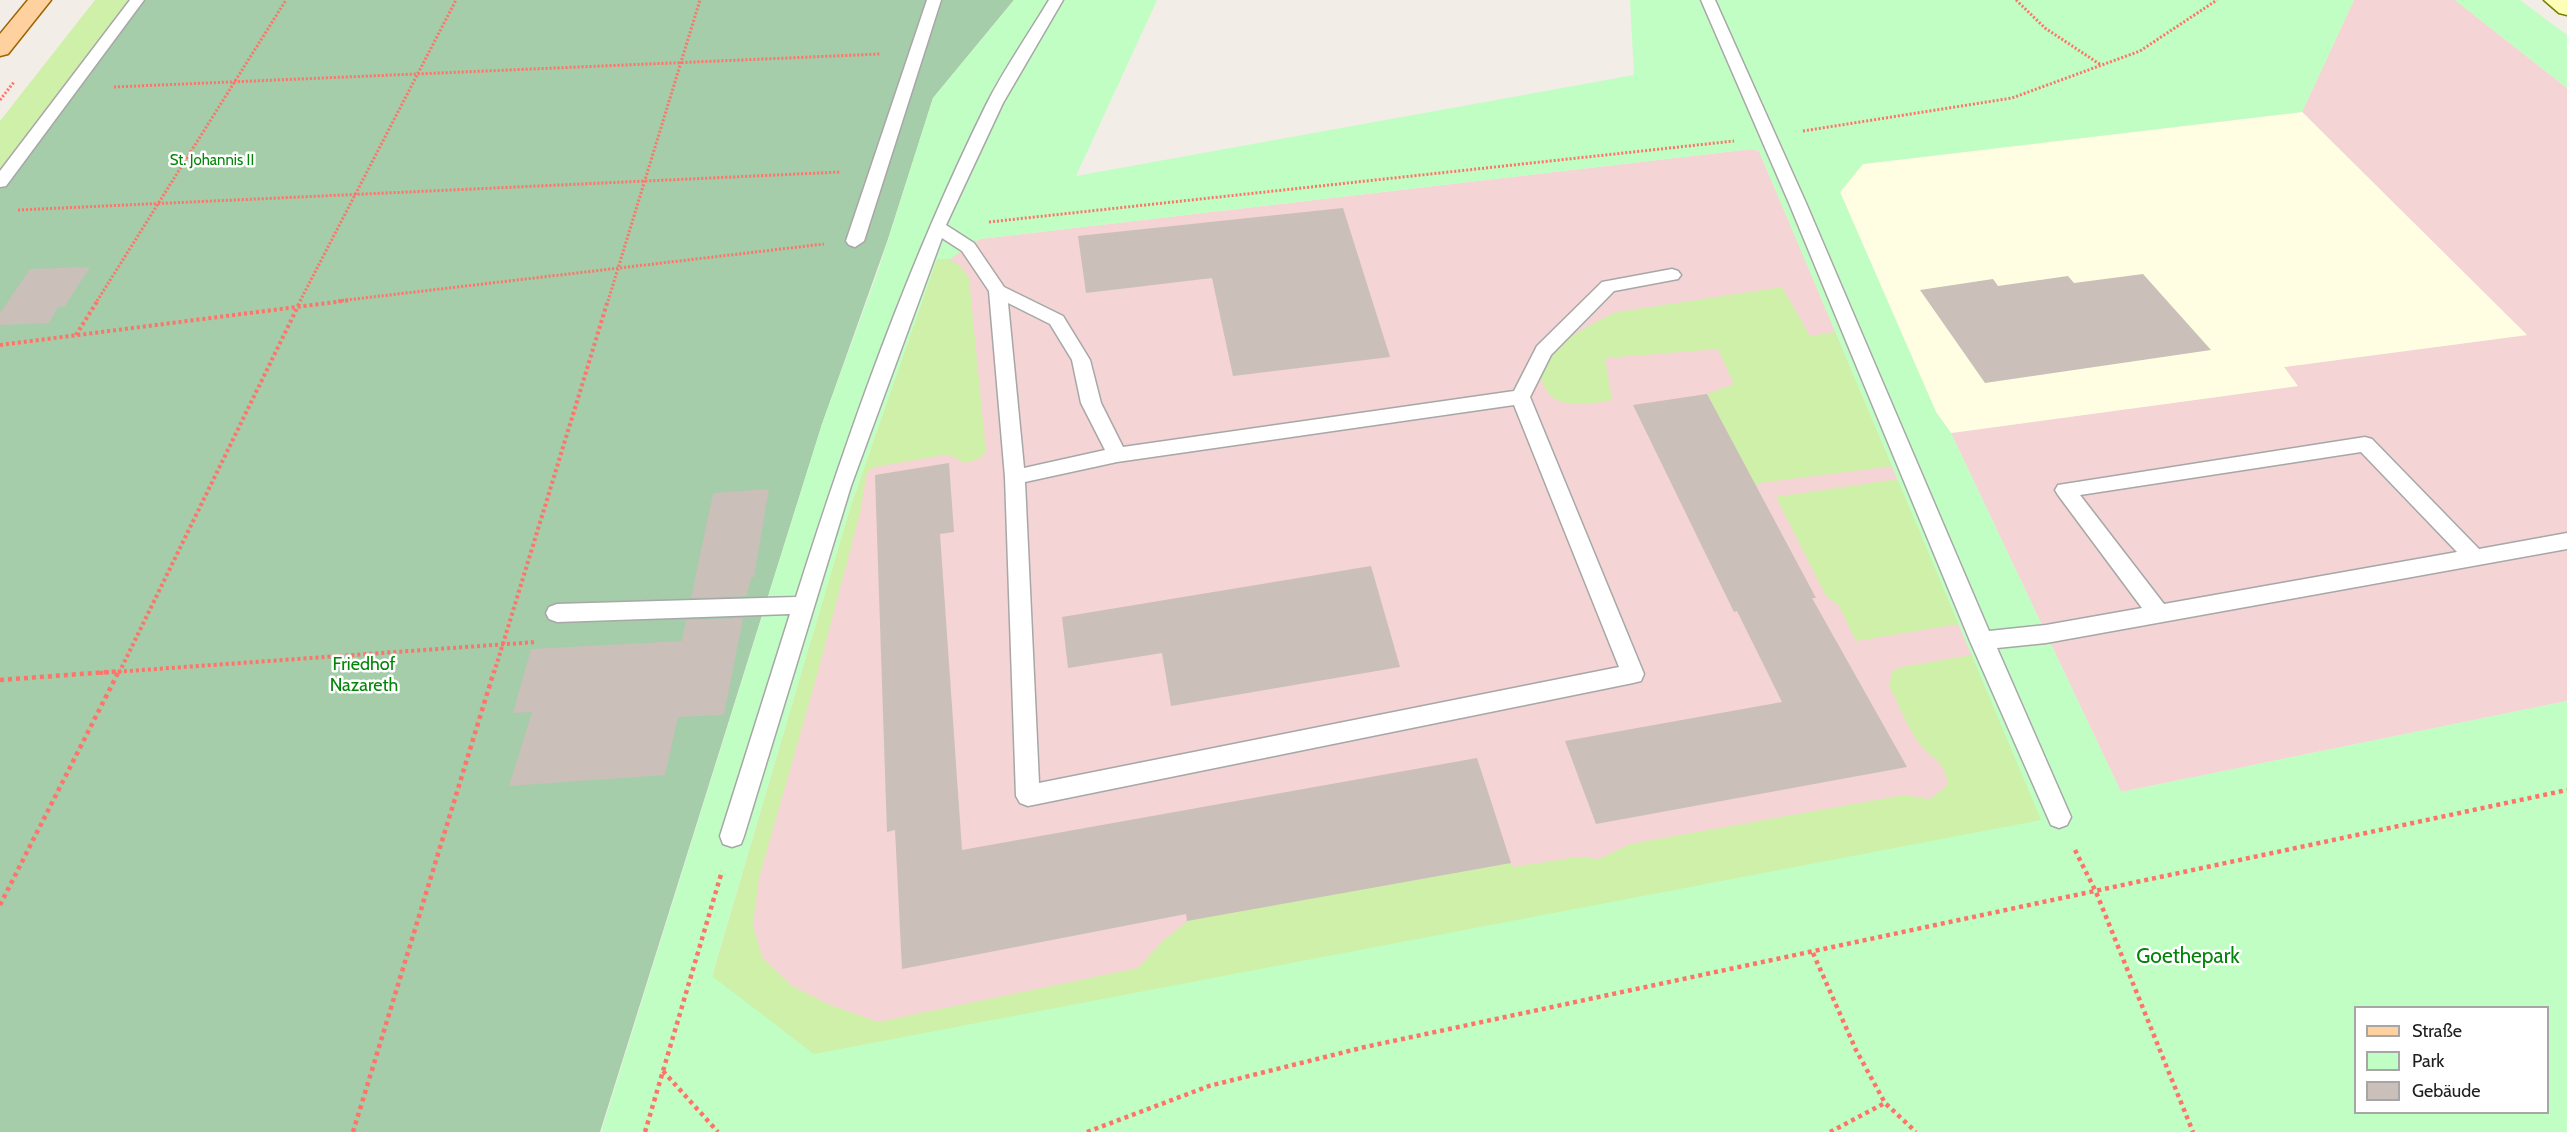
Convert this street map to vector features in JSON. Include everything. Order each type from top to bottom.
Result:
[{"type":"main road","points":[[0,49],[40,0]]},
{"type":"street","points":[[2555,0],[2567,8]]},
{"type":"lane","points":[[0,182],[137,0]]},
{"type":"lane","points":[[855,241],[934,0]]},
{"type":"lane","points":[[732,836],[841,486],[937,227],[995,103],[1056,0]]},
{"type":"lane","points":[[1708,0],[1770,137],[1981,641],[2059,817]]},
{"type":"lane","points":[[937,227],[968,247],[998,291],[1015,477],[1028,796],[1633,674],[1520,397],[1544,351],[1608,286],[1672,275]]},
{"type":"lane","points":[[998,291],[1057,320],[1081,360],[1091,403],[1118,455]]},
{"type":"lane","points":[[1015,477],[1118,455],[1520,397]]},
{"type":"lane","points":[[2158,613],[2065,490],[2365,444],[2474,557]]},
{"type":"lane","points":[[1981,641],[2046,634],[2567,541]]},
{"type":"lane","points":[[557,613],[804,605]]},
{"type":"path","points":[[76,335],[286,0]]},
{"type":"path","points":[[0,905],[119,672],[298,306],[456,0]]},
{"type":"path","points":[[353,1132],[642,182],[700,0]]},
{"type":"path","points":[[2016,0],[2045,28],[2102,65]]},
{"type":"path","points":[[937,227],[1770,137],[2012,98],[2140,51],[2217,0]]},
{"type":"path","points":[[70,89],[916,52]]},
{"type":"path","points":[[11,210],[878,171]]},
{"type":"path","points":[[0,345],[298,306],[855,241]]},
{"type":"path","points":[[0,680],[550,641],[557,613]]},
{"type":"path","points":[[1087,1132],[1209,1086],[1365,1047],[1814,953],[2567,790]]},
{"type":"path","points":[[2059,817],[2096,892],[2193,1132]]},
{"type":"path","points":[[645,1132],[732,836]]},
{"type":"path","points":[[1814,953],[1856,1050],[1885,1103],[1916,1132]]},
{"type":"path","points":[[663,1071],[718,1132]]},
{"type":"path","points":[[1830,1132],[1885,1103]]},
{"type":"shaded area","points":[[2354,0],[2455,0],[2567,88],[2567,701],[2121,792],[1951,433],[2297,386],[2284,367],[2527,335],[2302,112]]},
{"type":"shaded area","points":[[2302,112],[2527,335],[2284,367],[2298,386],[1951,433],[1936,412],[1840,192],[1863,164]]},
{"type":"shaded area","points":[[1752,149],[1759,151],[2042,820],[813,1054],[712,977],[808,650],[937,258],[980,239]]},
{"type":"green space","points":[[95,0],[129,0],[0,170],[0,121]]},
{"type":"green space","name":"Friedhof Nazareth","points":[[129,0],[1014,0],[933,98],[888,239],[822,424],[600,1132],[0,1132],[0,170]]},
{"type":"green space","name":"Goethepark","points":[[1014,0],[1157,0],[1076,176],[1634,75],[1630,0],[2354,0],[2302,112],[1863,164],[1840,192],[1936,412],[1951,433],[2121,792],[2567,701],[2567,1132],[601,1132],[822,424],[879,268],[933,98]],"holes":[[[1752,149],[1759,151],[2041,820],[814,1054],[712,976],[850,508],[937,259],[950,259],[980,239]]]},
{"type":"green space","points":[[2455,0],[2520,0],[2567,35],[2567,88]]},
{"type":"green space","points":[[937,258],[956,263],[969,278],[986,453],[976,460],[964,463],[955,457],[943,455],[874,467],[867,472],[860,513],[819,668],[759,878],[753,925],[762,957],[792,986],[828,1004],[878,1022],[1138,968],[1163,941],[1189,920],[1511,863],[1513,867],[1578,857],[1599,859],[1630,844],[1904,795],[1930,799],[1948,785],[1947,777],[1942,766],[1915,738],[1907,723],[1889,686],[1892,671],[1902,667],[1972,655],[2059,861],[752,1132],[712,977],[850,508]]},
{"type":"green space","points":[[1782,287],[1810,336],[1835,332],[1892,466],[1760,483],[1756,486],[1707,394],[1734,384],[1718,349],[1605,358],[1612,400],[1582,404],[1563,402],[1548,392],[1543,383],[1541,367],[1555,349],[1587,327],[1617,312]]},
{"type":"green space","points":[[1891,480],[1899,481],[1959,624],[1856,641],[1839,606],[1826,596],[1776,497]]},
{"type":"building","points":[[1343,208],[1390,357],[1233,376],[1212,278],[1086,293],[1078,236]]},
{"type":"building","points":[[90,267],[65,306],[58,307],[49,323],[0,325],[0,313],[30,269]]},
{"type":"building","points":[[2143,274],[2211,350],[1985,383],[1920,290],[1993,279],[1998,286],[2068,276],[2074,283]]},
{"type":"building","points":[[1707,394],[1816,598],[1812,598],[1907,767],[1596,824],[1565,741],[1782,702],[1737,611],[1734,612],[1633,405]]},
{"type":"building","points":[[949,463],[954,532],[940,534],[962,850],[1477,758],[1511,863],[1187,921],[1186,914],[902,969],[895,830],[887,832],[875,475]]},
{"type":"building","points":[[769,489],[754,577],[751,577],[747,596],[691,598],[713,493]]},
{"type":"building","points":[[1371,566],[1400,667],[1171,706],[1162,653],[1068,668],[1062,617]]},
{"type":"building","points":[[743,618],[724,715],[678,717],[665,775],[509,786],[532,712],[513,713],[531,649],[682,641],[686,620]]},
{"type":"park label","name":"St. Johannis II","points":[[212,161]]}]
